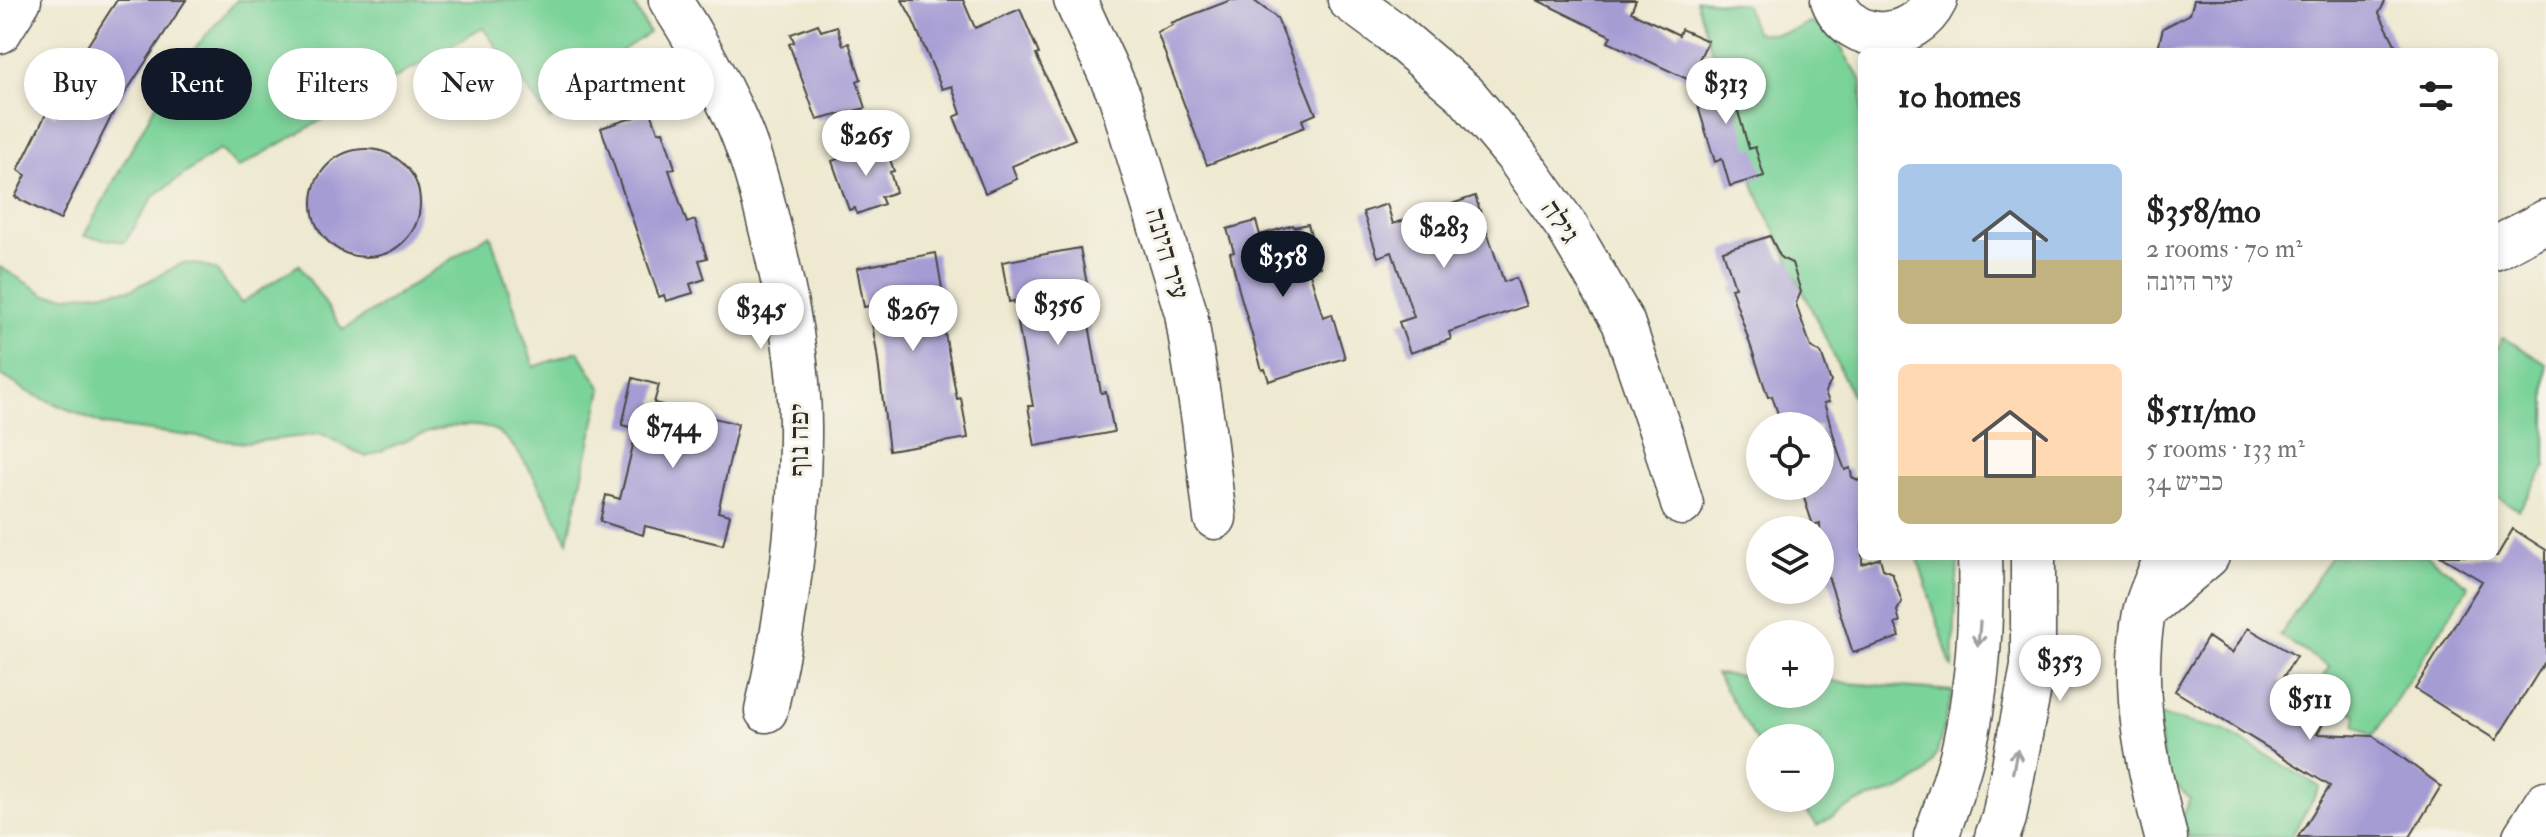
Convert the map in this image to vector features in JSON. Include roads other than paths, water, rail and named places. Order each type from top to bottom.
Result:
[{"type":"main road","points":[[1845,17],[1872,33],[1888,35],[1923,25]]},
{"type":"main road","points":[[1936,837],[1964,749],[1973,699],[1980,625],[1980,560]]},
{"type":"main road","points":[[1997,837],[2004,818],[2033,667],[2033,560]]},
{"type":"street","points":[[0,32],[20,0]]},
{"type":"street","name":"יפה נוף","points":[[670,0],[734,113],[760,187],[786,293],[797,368],[801,433],[798,506],[766,711]]},
{"type":"street","name":"עיר היונה","points":[[1075,0],[1120,97],[1186,313],[1215,518]]},
{"type":"street","name":"גילה","points":[[1349,0],[1465,94],[1515,154],[1567,227],[1623,322],[1682,504]]},
{"type":"street","points":[[2498,247],[2546,221]]},
{"type":"street","points":[[2164,560],[2144,610],[2137,670],[2152,783],[2166,837]]},
{"type":"street","points":[[2144,610],[2203,560]]},
{"type":"street","points":[[2524,837],[2546,802]]}]
